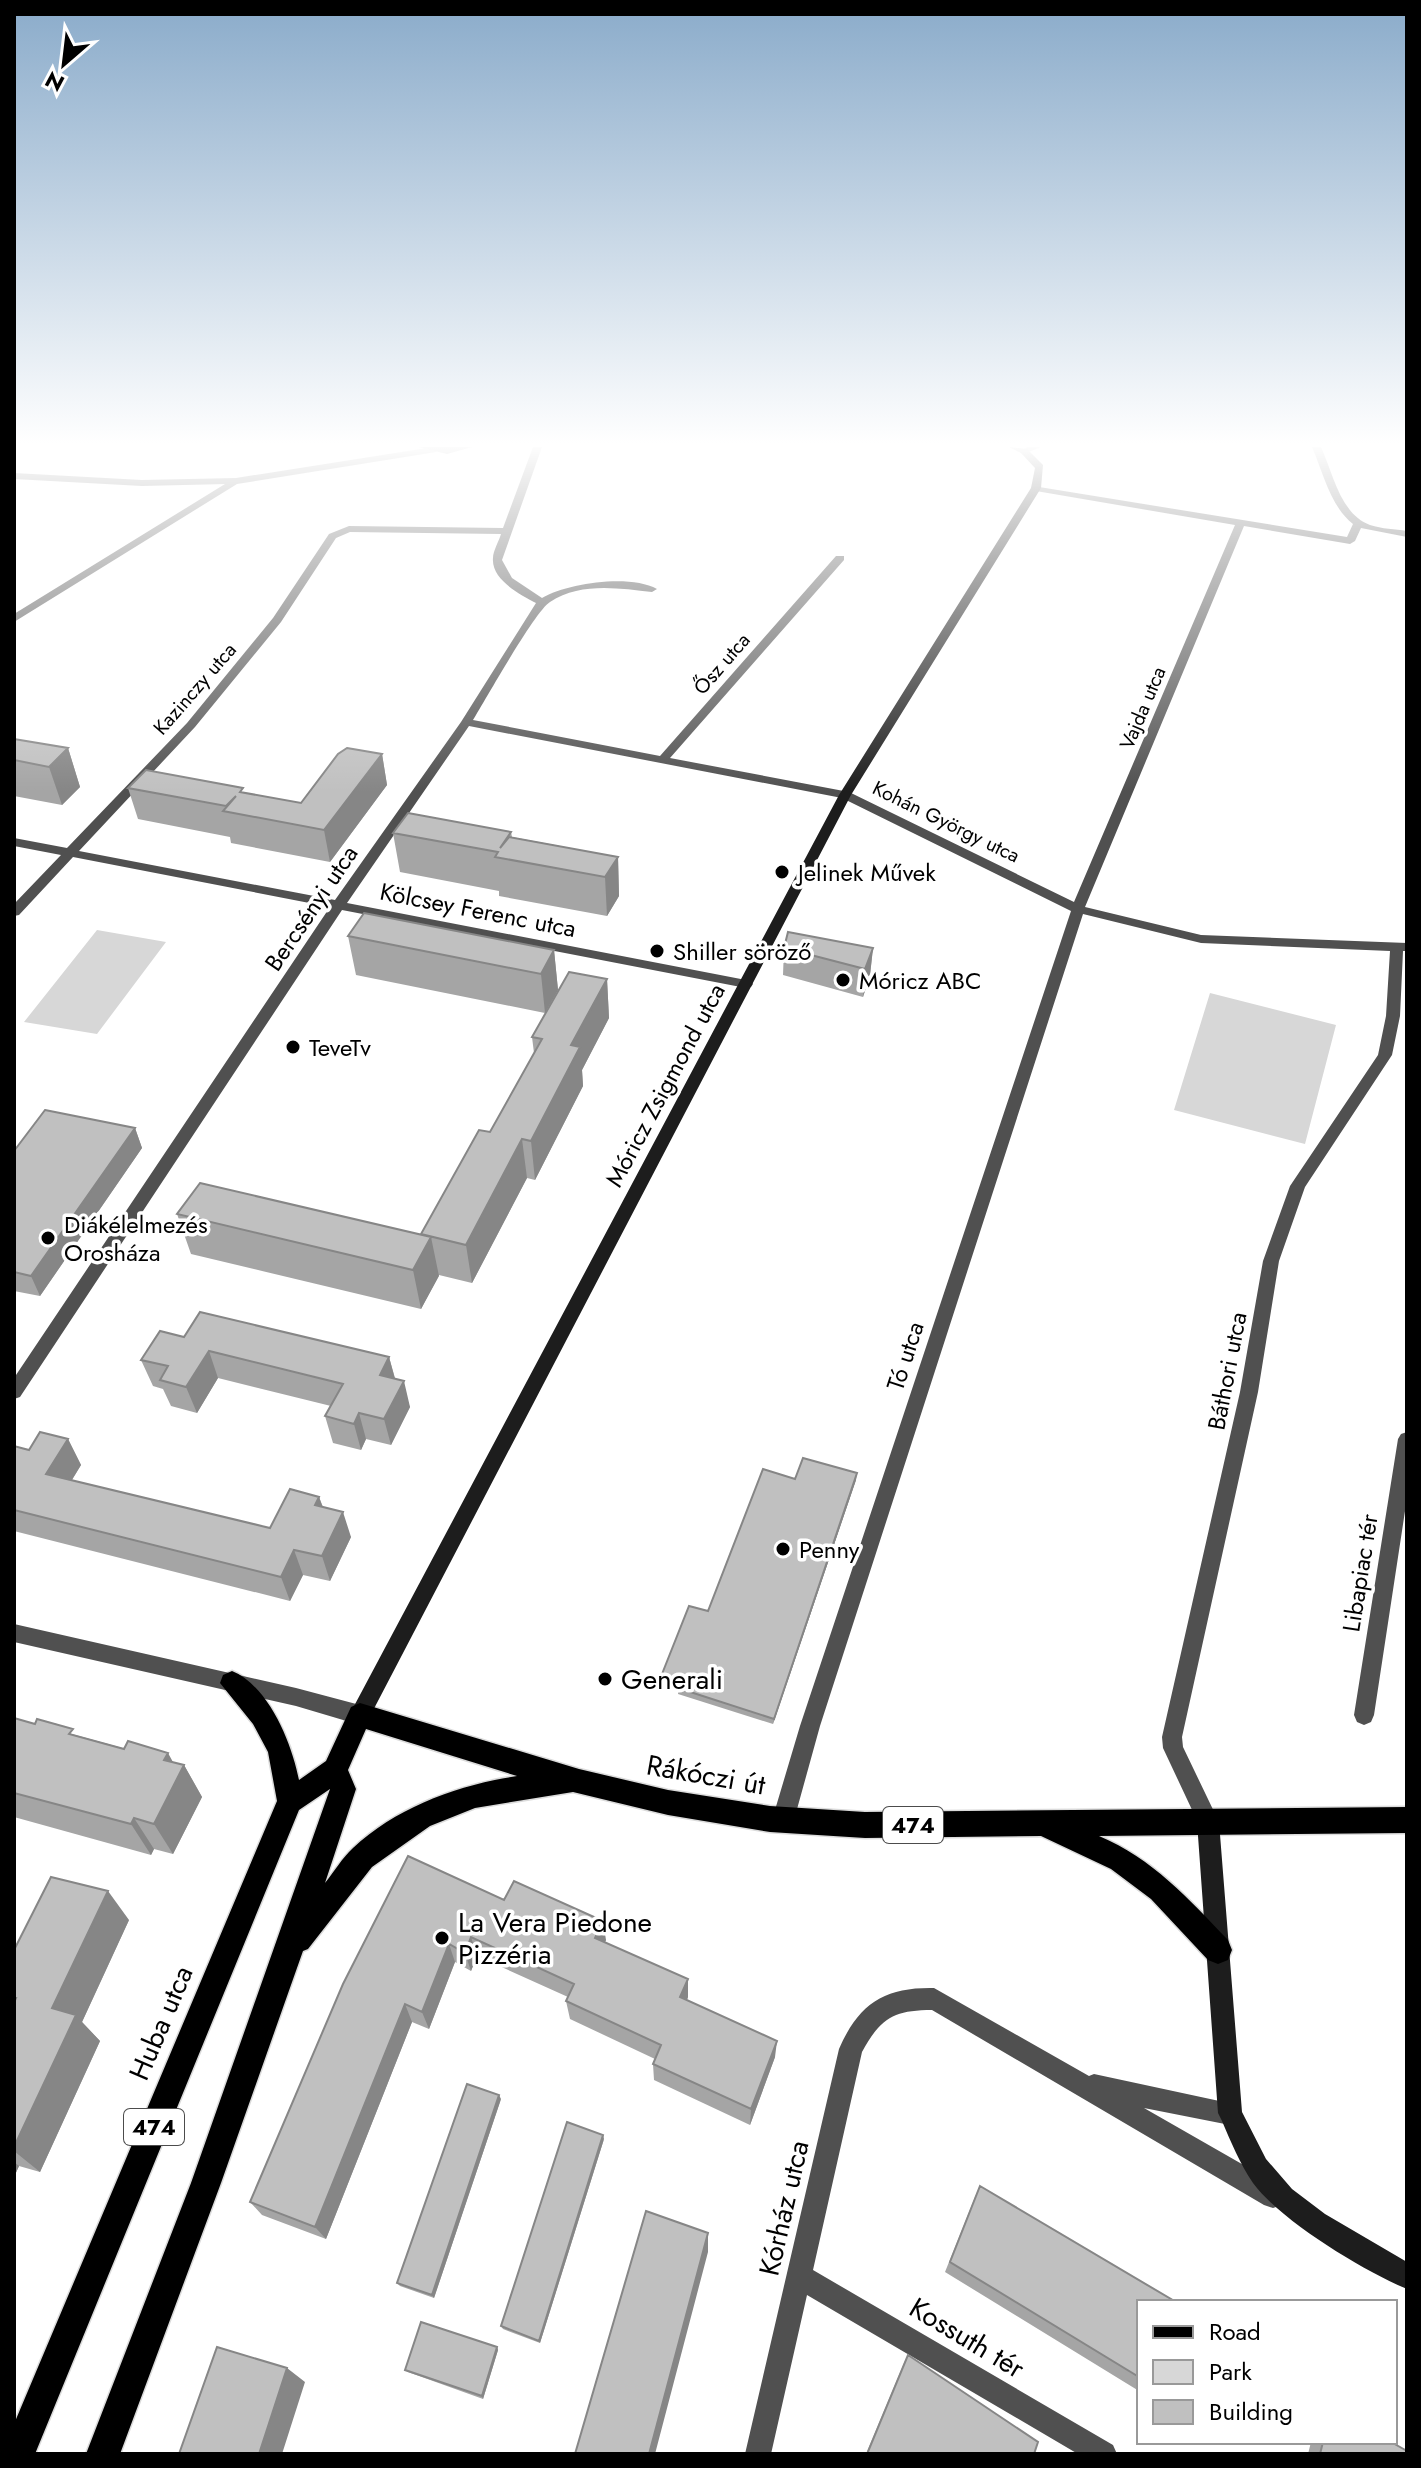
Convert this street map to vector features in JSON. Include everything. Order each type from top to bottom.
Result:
[{"type":"main road","name":"Móricz Zsigmond utca","points":[[360,1715],[845,795],[990,562]]},
{"type":"main road","points":[[232,1683],[262,1716],[280,1750],[290,1801],[335,1770]]},
{"type":"main road","name":"Rákóczi út","points":[[360,1715],[577,1780],[717,1812],[783,1820],[865,1825],[1044,1825],[1407,1820]]},
{"type":"main road","name":"474","points":[[103,2454],[289,1950],[343,1789],[335,1770],[360,1715]]},
{"type":"main road","name":"474","points":[[289,1950],[362,1858],[421,1817],[475,1795],[577,1780]]},
{"type":"main road","name":"Huba utca","points":[[18,2454],[290,1801]]},
{"type":"main road","points":[[1208,1822],[1230,2113],[1267,2181],[1297,2210],[1407,2276]]},
{"type":"main road","points":[[1044,1825],[1121,1859],[1161,1889],[1218,1950]]},
{"type":"street","points":[[14,619],[105,562]]},
{"type":"street","name":"Kazinczy utca","points":[[14,912],[191,725],[277,620],[315,562]]},
{"type":"street","points":[[498,562],[500,572],[513,586],[542,602],[557,592],[581,585],[652,589]]},
{"type":"street","name":"Ősz utca","points":[[663,759],[836,562]]},
{"type":"street","name":"Vajda utca","points":[[1078,909],[1224,562]]},
{"type":"street","name":"Bercsényi utca","points":[[14,1392],[338,906],[466,722],[542,602]]},
{"type":"street","name":"Kohán György utca","points":[[466,722],[845,795],[1078,909],[1201,939],[1402,947]]},
{"type":"street","name":"Kölcsey Ferenc utca","points":[[14,842],[746,984]]},
{"type":"street","name":"Tó utca","points":[[783,1820],[815,1711],[1078,909]]},
{"type":"street","name":"Báthori utca","points":[[1208,1822],[1173,1748],[1172,1737],[1249,1392],[1271,1261],[1298,1186],[1385,1055],[1402,947]]},
{"type":"street","name":"Libapiac tér","points":[[1364,1715],[1407,1439]]},
{"type":"street","name":"Rákóczi út","points":[[14,1633],[360,1715]]},
{"type":"street","name":"Kórház utca","points":[[758,2454],[851,2049],[861,2029],[881,2009],[903,1997],[934,1999],[1081,2083]]},
{"type":"street","points":[[1081,2083],[1230,2113]]},
{"type":"street","points":[[1081,2083],[1297,2210]]},
{"type":"street","name":"Kossuth tér","points":[[798,2276],[1104,2454]]},
{"type":"green space","points":[[97,930],[166,942],[97,1034],[24,1022]]},
{"type":"green space","points":[[1210,993],[1336,1025],[1305,1144],[1174,1110]]},
{"type":"building","points":[[14,739],[68,748],[49,767],[14,760]]},
{"type":"building","points":[[347,748],[382,754],[324,830],[223,811],[236,796],[226,806],[128,788],[146,770],[243,788],[240,792],[301,803],[338,754]]},
{"type":"building","points":[[408,813],[511,832],[500,848],[509,837],[618,857],[605,877],[495,857],[498,852],[393,833]]},
{"type":"building","points":[[364,913],[554,950],[541,974],[348,936]]},
{"type":"building","points":[[788,932],[873,948],[865,969],[784,948]]},
{"type":"building","points":[[569,972],[607,979],[571,1045],[580,1047],[531,1141],[522,1139],[466,1245],[421,1234],[479,1130],[490,1132],[542,1039],[532,1037]]},
{"type":"building","name":"Diákélelmezés Orosháza","points":[[45,1110],[135,1128],[31,1276],[14,1272],[14,1151]]},
{"type":"building","points":[[200,1183],[431,1237],[413,1270],[177,1214]]},
{"type":"building","points":[[200,1312],[389,1357],[380,1375],[404,1381],[384,1419],[359,1413],[354,1424],[325,1416],[343,1384],[209,1351],[186,1387],[160,1380],[168,1366],[141,1360],[160,1331],[184,1337]]},
{"type":"building","points":[[40,1432],[68,1439],[46,1474],[270,1528],[290,1489],[319,1497],[315,1505],[343,1512],[322,1556],[294,1550],[281,1577],[14,1510],[14,1446],[29,1450]]},
{"type":"building","name":"Penny","points":[[803,1458],[857,1473],[774,1719],[678,1688],[681,1680],[662,1674],[689,1606],[708,1611],[763,1469],[795,1479]]},
{"type":"building","points":[[14,1718],[35,1724],[37,1719],[73,1729],[69,1734],[124,1749],[128,1741],[168,1753],[164,1760],[184,1765],[154,1824],[134,1818],[131,1824],[14,1793]]},
{"type":"building","points":[[408,1856],[504,1900],[514,1881],[603,1921],[595,1938],[688,1979],[680,1997],[777,2041],[751,2109],[653,2064],[661,2045],[566,2001],[574,1984],[471,1937],[465,1953],[449,1944],[422,2012],[405,2004],[315,2227],[250,2202],[343,1984]]},
{"type":"building","points":[[51,1877],[108,1891],[52,2008],[76,2015],[14,2147],[14,1950]]},
{"type":"building","points":[[467,2084],[499,2095],[432,2295],[397,2283]]},
{"type":"building","points":[[567,2122],[603,2135],[539,2341],[501,2326]]},
{"type":"building","points":[[980,2186],[1173,2300],[1137,2300],[1137,2376],[950,2262]]},
{"type":"building","points":[[646,2211],[708,2233],[649,2454],[575,2454]]},
{"type":"building","points":[[421,2322],[497,2347],[482,2396],[405,2370]]},
{"type":"building","points":[[217,2347],[287,2368],[259,2454],[179,2454]]},
{"type":"building","points":[[908,2355],[1038,2442],[1034,2454],[867,2454]]},
{"type":"building","points":[[1322,2444],[1395,2444],[1407,2451],[1407,2454],[1320,2454]]},
{"type":"place","name":"Jelinek Művek","points":[[782,872]]},
{"type":"place","name":"Shiller söröző","points":[[657,951]]},
{"type":"place","name":"Móricz ABC","points":[[843,980]]},
{"type":"place","name":"TeveTv","points":[[293,1047]]},
{"type":"place","name":"Diákélelmezés Orosháza","points":[[48,1238]]},
{"type":"place","name":"Penny","points":[[783,1549]]},
{"type":"place","name":"Generali","points":[[605,1679]]},
{"type":"place","name":"La Vera Piedone Pizzéria","points":[[442,1938]]}]
